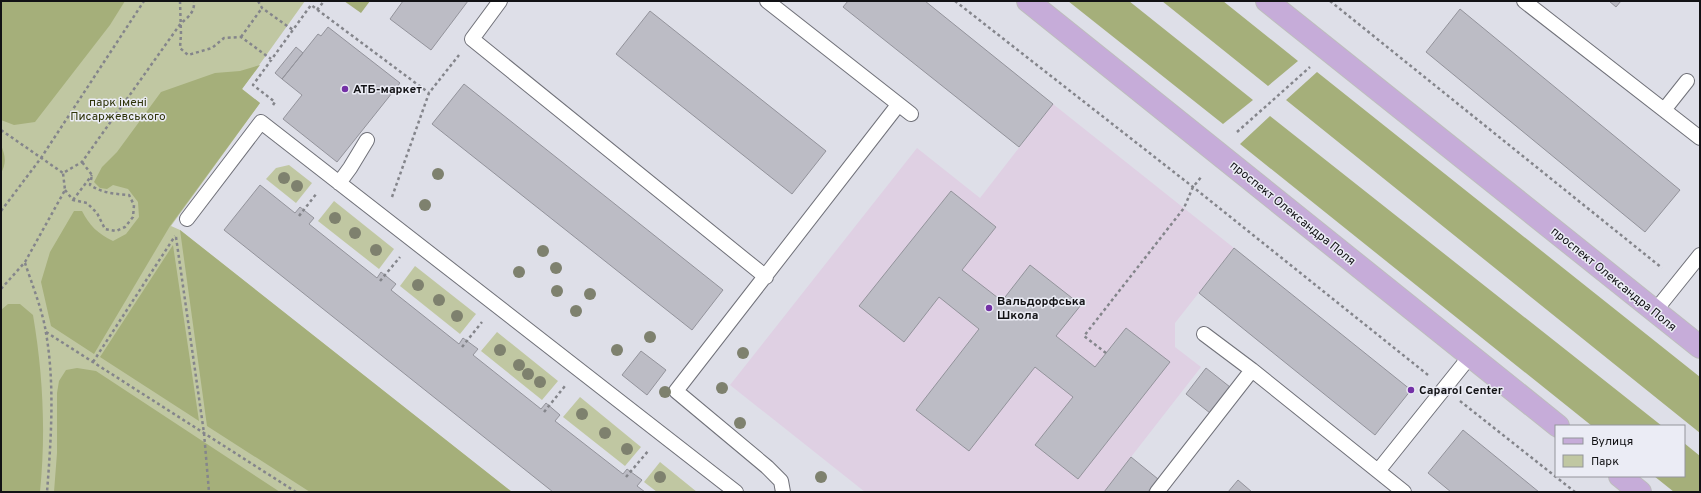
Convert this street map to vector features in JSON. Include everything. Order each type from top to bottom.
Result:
[{"type":"main road","name":"проспект Олександра Поля","points":[[1028,1],[1557,425]]},
{"type":"main road","name":"проспект Олександра Поля","points":[[1267,1],[1700,347]]},
{"type":"main road","points":[[1621,477],[1640,492]]},
{"type":"lane","points":[[500,1],[472,39],[766,277]]},
{"type":"lane","points":[[1524,1],[1700,138]]},
{"type":"lane","points":[[776,4],[898,105],[911,114]]},
{"type":"lane","points":[[1664,110],[1687,81]]},
{"type":"lane","points":[[783,492],[781,482],[767,467],[676,392],[898,105]]},
{"type":"lane","points":[[187,219],[261,122],[736,492]]},
{"type":"lane","points":[[335,179],[367,140]]},
{"type":"lane","points":[[1655,311],[1700,255]]},
{"type":"lane","points":[[1204,334],[1252,370],[1404,492]]},
{"type":"lane","points":[[1378,471],[1471,355]]},
{"type":"lane","points":[[1157,492],[1252,370]]},
{"type":"path","points":[[1,211],[41,158],[144,1]]},
{"type":"path","points":[[180,1],[180,48],[188,54],[212,48],[224,38],[241,37],[271,59]]},
{"type":"path","points":[[63,173],[82,162],[181,23],[190,17],[195,5],[194,1]]},
{"type":"path","points":[[258,1],[262,8],[293,30]]},
{"type":"path","points":[[317,10],[324,1]]},
{"type":"path","points":[[955,1],[1193,187],[1555,476]]},
{"type":"path","points":[[1330,1],[1679,281]]},
{"type":"path","points":[[269,110],[275,102],[253,85],[311,5],[429,93]]},
{"type":"path","points":[[241,37],[262,8]]},
{"type":"path","points":[[390,204],[429,93],[472,39]]},
{"type":"path","points":[[1237,132],[1312,65]]},
{"type":"path","points":[[1,130],[63,173],[65,190],[73,200],[88,203],[97,213],[105,229],[116,231],[125,227],[133,217],[134,205],[129,195],[112,194],[96,189],[90,185],[92,175],[82,162]]},
{"type":"path","points":[[73,200],[92,175]]},
{"type":"path","points":[[1106,353],[1084,336],[1184,208],[1193,187],[1202,176]]},
{"type":"path","points":[[299,216],[335,179]]},
{"type":"path","points":[[1,289],[25,262],[65,190]]},
{"type":"path","points":[[93,362],[175,235],[204,433],[209,492]]},
{"type":"path","points":[[380,281],[413,240]]},
{"type":"path","points":[[25,262],[46,332],[51,386],[51,440],[47,492]]},
{"type":"path","points":[[462,346],[496,304]]},
{"type":"path","points":[[46,332],[296,492]]},
{"type":"path","points":[[544,412],[578,369]]},
{"type":"path","points":[[626,477],[661,434]]},
{"type":"path","points":[[1556,477],[1575,492]]},
{"type":"shaded area","name":"Вальдорфська Школа","points":[[1053,104],[1234,248],[1175,323],[1175,347],[1201,367],[1131,457],[1158,479],[1148,492],[865,492],[730,385],[917,148],[980,198]]},
{"type":"green space","name":"парк імені Писаржевського","points":[[1,1],[305,1],[242,89],[260,103],[171,226],[180,230],[512,492],[1,492]]},
{"type":"green space","points":[[1,1],[125,1],[110,25],[35,122],[14,125],[1,120]]},
{"type":"green space","points":[[344,1],[370,1],[361,13]]},
{"type":"green space","points":[[1068,1],[1129,1],[1253,100],[1223,124]]},
{"type":"green space","points":[[1162,1],[1223,1],[1298,61],[1268,86]]},
{"type":"green space","points":[[260,65],[242,89],[260,103],[170,226],[94,354],[51,326],[41,282],[50,252],[74,211],[82,211],[94,229],[113,241],[126,234],[139,217],[138,202],[128,189],[113,185],[107,189],[100,188],[94,182],[102,167],[117,152],[161,92],[215,73],[240,71]]},
{"type":"green space","points":[[1317,72],[1700,377],[1700,433],[1286,100]]},
{"type":"green space","points":[[1270,116],[1661,425],[1591,425],[1240,144]]},
{"type":"green space","points":[[1,145],[5,159],[1,173]]},
{"type":"green space","points":[[289,165],[312,183],[296,203],[266,179],[276,168]]},
{"type":"green space","points":[[334,201],[394,249],[379,269],[318,221]]},
{"type":"green space","points":[[180,230],[512,492],[310,492],[207,426]]},
{"type":"green space","points":[[173,245],[199,421],[100,357]]},
{"type":"green space","points":[[415,266],[476,314],[460,334],[400,286]]},
{"type":"green space","points":[[8,304],[20,304],[33,315],[41,381],[43,425],[40,492],[1,492],[1,310]]},
{"type":"green space","points":[[497,332],[558,381],[542,400],[481,351]]},
{"type":"green space","points":[[77,368],[96,371],[280,492],[54,492],[57,453],[57,393],[59,381],[66,370]]},
{"type":"green space","points":[[580,397],[641,447],[625,466],[563,417]]},
{"type":"green space","points":[[1685,444],[1700,456],[1700,492],[1674,492],[1655,477],[1685,477]]},
{"type":"green space","points":[[660,462],[697,492],[657,492],[644,482]]},
{"type":"building","points":[[403,1],[468,1],[431,50],[390,19]]},
{"type":"building","points":[[848,1],[925,1],[1053,104],[1019,147],[843,7]]},
{"type":"building","points":[[1609,1],[1621,1],[1616,7]]},
{"type":"building","points":[[1460,9],[1680,190],[1645,232],[1426,52]]},
{"type":"building","points":[[650,11],[826,151],[792,194],[616,54]]},
{"type":"building","name":"АТБ-маркет","points":[[328,27],[400,83],[337,162],[283,119],[302,95],[282,79],[318,34],[321,36]]},
{"type":"building","points":[[296,47],[303,53],[282,79],[275,73]]},
{"type":"building","points":[[464,84],[723,290],[692,330],[432,124]]},
{"type":"building","points":[[260,185],[295,213],[300,207],[314,218],[309,224],[377,278],[381,272],[396,284],[391,290],[459,344],[463,338],[478,349],[473,355],[541,409],[546,403],[560,415],[555,421],[623,474],[627,469],[642,480],[637,486],[645,492],[553,492],[224,230]]},
{"type":"building","points":[[951,191],[996,227],[962,270],[1002,301],[1030,265],[1081,305],[1056,336],[1095,367],[1126,328],[1170,362],[1078,479],[1035,445],[1073,397],[1035,367],[969,451],[916,410],[979,329],[939,297],[904,342],[859,306]]},
{"type":"building","points":[[1234,248],[1411,390],[1375,435],[1199,293]]},
{"type":"building","points":[[641,351],[666,370],[647,395],[622,375]]},
{"type":"building","points":[[1206,368],[1230,387],[1210,413],[1186,394]]},
{"type":"building","points":[[1463,430],[1539,492],[1451,492],[1428,473]]},
{"type":"building","points":[[1131,457],[1158,479],[1148,492],[1104,492]]},
{"type":"building","points":[[1238,480],[1252,492],[1228,492]]},
{"type":"place","name":"АТБ-маркет","points":[[345,89]]},
{"type":"place","name":"Вальдорфська Школа","points":[[989,308]]},
{"type":"place","name":"Caparol Center","points":[[1411,390]]}]
